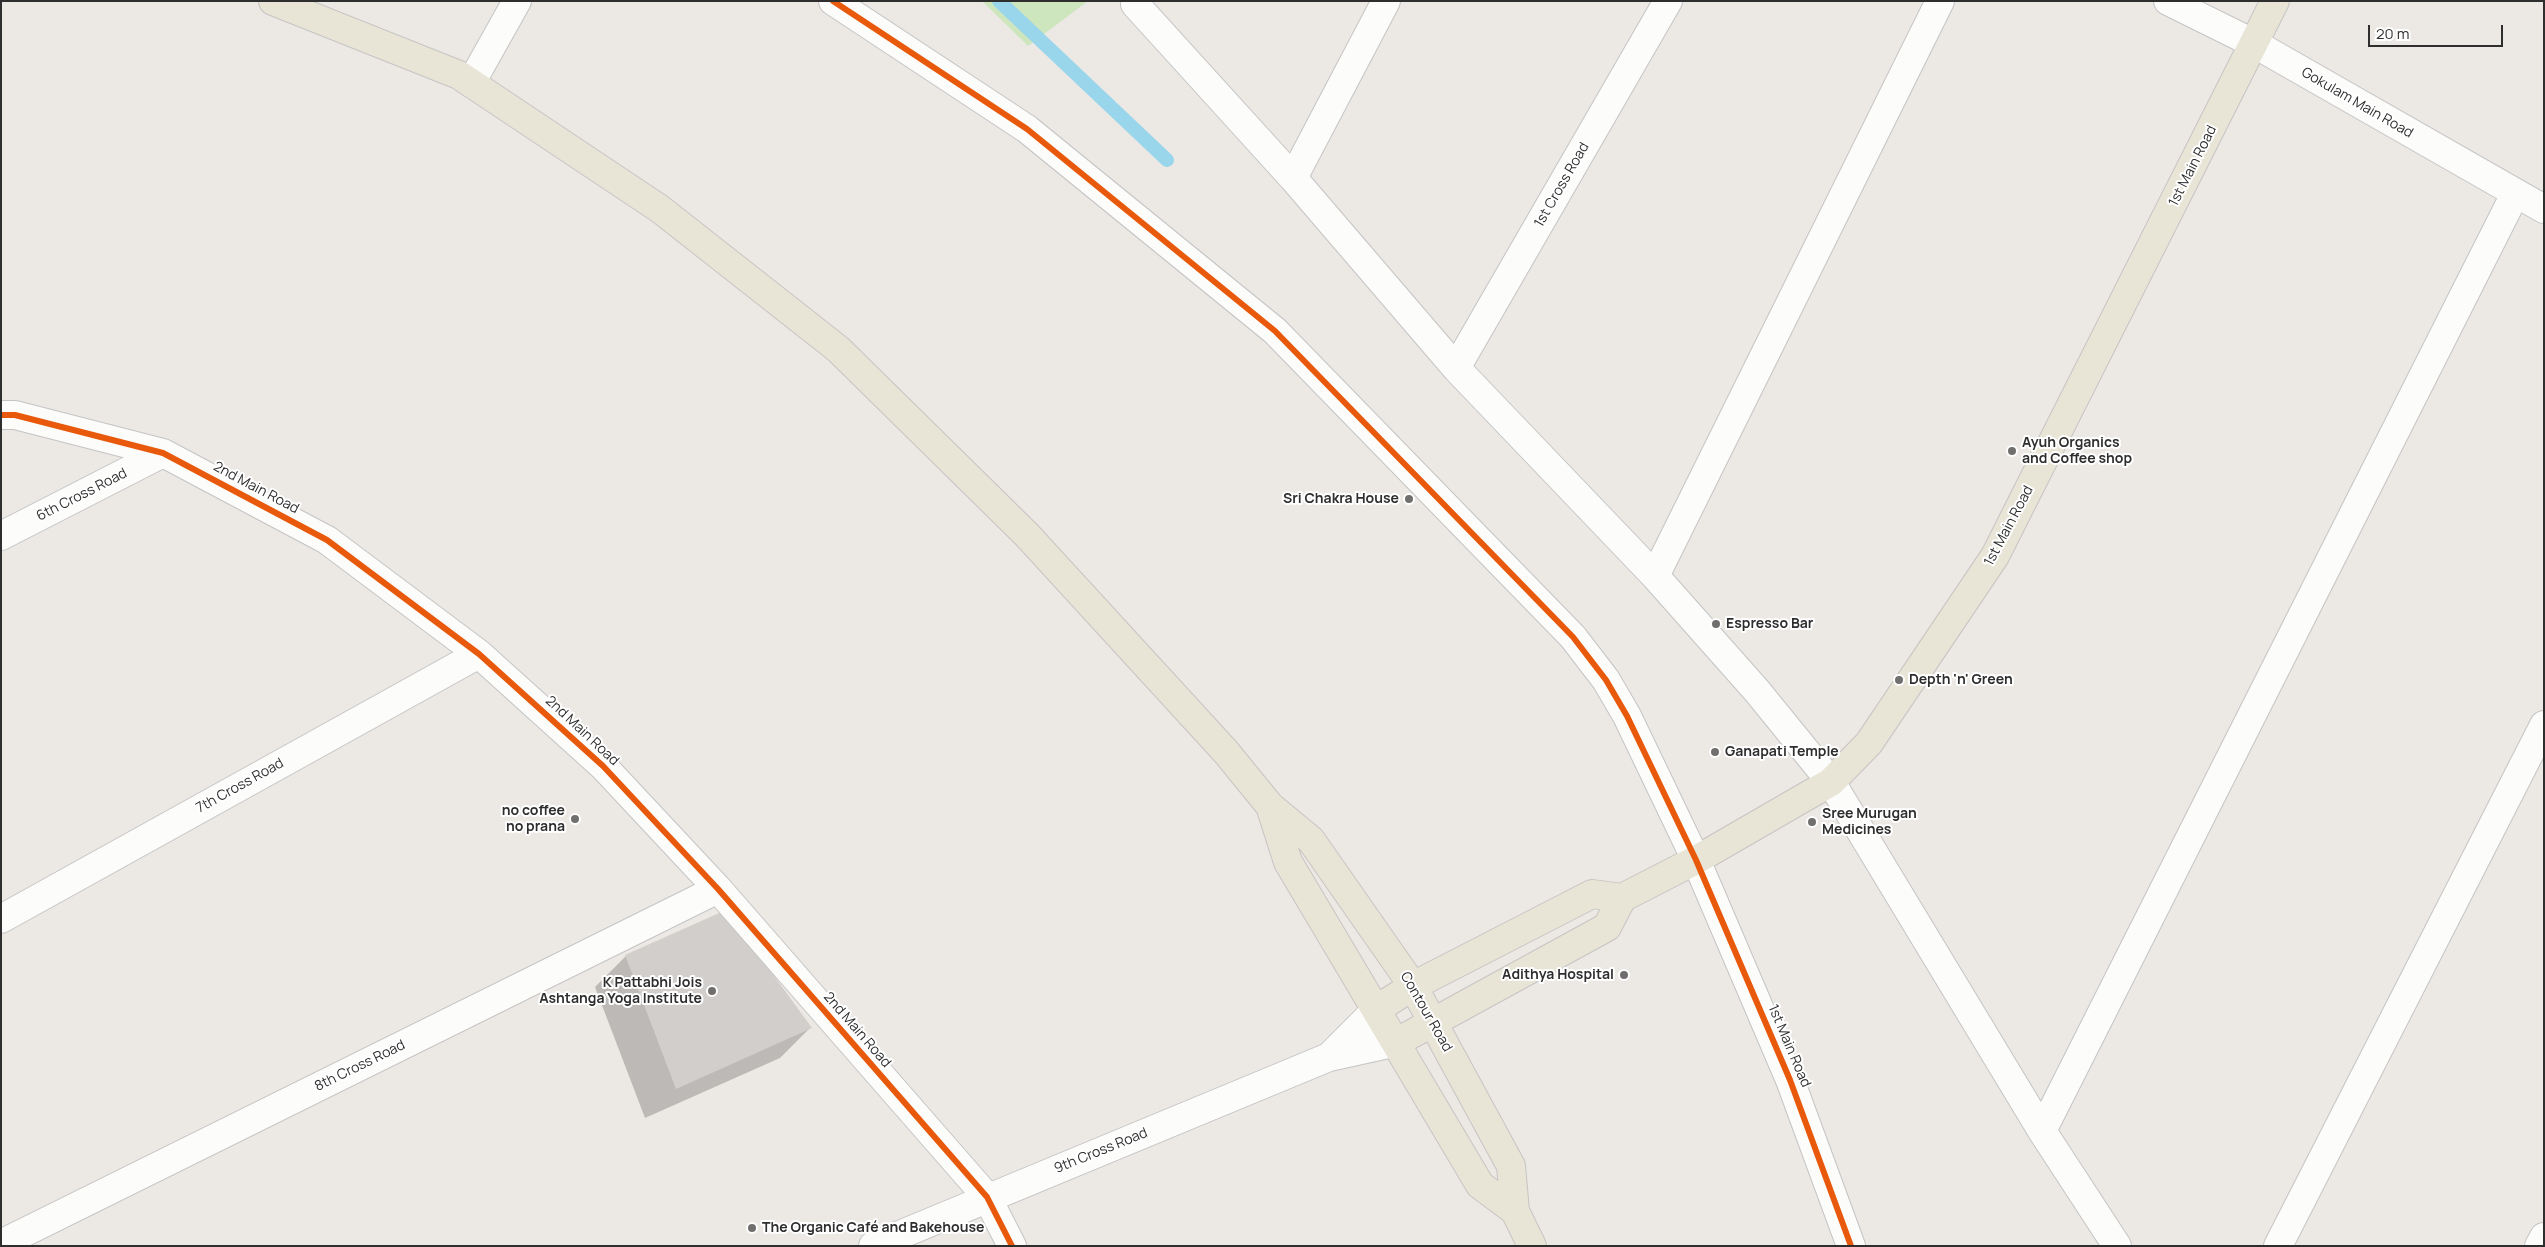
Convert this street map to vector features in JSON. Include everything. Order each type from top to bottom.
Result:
[{"type":"main road","points":[[273,1],[459,75],[660,209],[838,349],[1027,535],[1226,752],[1270,806],[1288,862],[1397,1042],[1480,1185],[1515,1211]]},
{"type":"main road","name":"1st Main Road","points":[[1622,898],[1696,860],[1831,782],[1869,742],[1995,556],[2255,44],[2275,1]]},
{"type":"main road","name":"Contour Road","points":[[1270,806],[1311,840],[1413,986],[1511,1166],[1515,1211],[1532,1246]]},
{"type":"main road","points":[[1376,1009],[1413,986],[1592,894],[1622,898],[1607,927],[1433,1020],[1397,1042]]},
{"type":"street","points":[[471,83],[517,1]]},
{"type":"street","points":[[833,1],[1027,130],[1275,331],[1573,637],[1606,680],[1627,716],[1696,860]]},
{"type":"street","points":[[1293,178],[1386,1]]},
{"type":"street","name":"1st Cross Road","points":[[1456,368],[1668,1]]},
{"type":"street","points":[[1655,576],[1940,1]]},
{"type":"street","name":"Gokulam Main Road","points":[[2168,1],[2255,44],[2544,209]]},
{"type":"street","points":[[1134,4],[1293,178],[1456,368],[1655,576],[1757,691],[1831,782],[2042,1131],[2117,1246]]},
{"type":"street","points":[[2042,1131],[2515,194]]},
{"type":"street","name":"2nd Main Road","points":[[1,415],[16,416],[163,453],[327,540],[479,654],[603,766],[718,889],[987,1197],[1012,1246]]},
{"type":"street","name":"6th Cross Road","points":[[1,536],[163,453]]},
{"type":"street","name":"7th Cross Road","points":[[1,919],[479,654]]},
{"type":"street","points":[[2278,1246],[2544,725]]},
{"type":"street","name":"1st Main Road","points":[[1696,860],[1790,1080],[1850,1246]]},
{"type":"street","name":"8th Cross Road","points":[[1,1244],[718,889]]},
{"type":"street","points":[[1329,1057],[1376,1009]]},
{"type":"street","points":[[1329,1057],[1397,1042]]},
{"type":"street","name":"9th Cross Road","points":[[873,1246],[987,1197],[1329,1057]]},
{"type":"street","points":[[2539,1246],[2544,1237]]},
{"type":"green space","points":[[982,1],[1088,1],[1028,46]]},
{"type":"building","name":"K Pattabhi Jois Ashtanga Yoga Institute","points":[[726,910],[812,1028],[676,1089],[625,955]]},
{"type":"waterway","points":[[999,1],[1167,160]]},
{"type":"cycle path","points":[[833,1],[1027,129],[1275,331],[1573,637],[1606,680],[1627,716],[1696,860],[1790,1080],[1851,1246]]},
{"type":"cycle path","points":[[1,415],[15,415],[163,453],[327,540],[479,654],[603,766],[718,889],[987,1197],[1012,1246]]},
{"type":"place","name":"Ayuh Organics and Coffee shop","points":[[2012,451]]},
{"type":"place","name":"Sri Chakra House","points":[[1409,499]]},
{"type":"place","name":"Espresso Bar","points":[[1716,624]]},
{"type":"place","name":"Depth 'n' Green","points":[[1899,680]]},
{"type":"place","name":"Ganapati Temple","points":[[1715,752]]},
{"type":"place","name":"no coffee no prana","points":[[575,819]]},
{"type":"place","name":"Sree Murugan Medicines","points":[[1812,822]]},
{"type":"place","name":"Adithya Hospital","points":[[1624,975]]},
{"type":"place","name":"K Pattabhi Jois Ashtanga Yoga Institute","points":[[712,991]]},
{"type":"place","name":"The Organic Café and Bakehouse","points":[[752,1228]]}]
